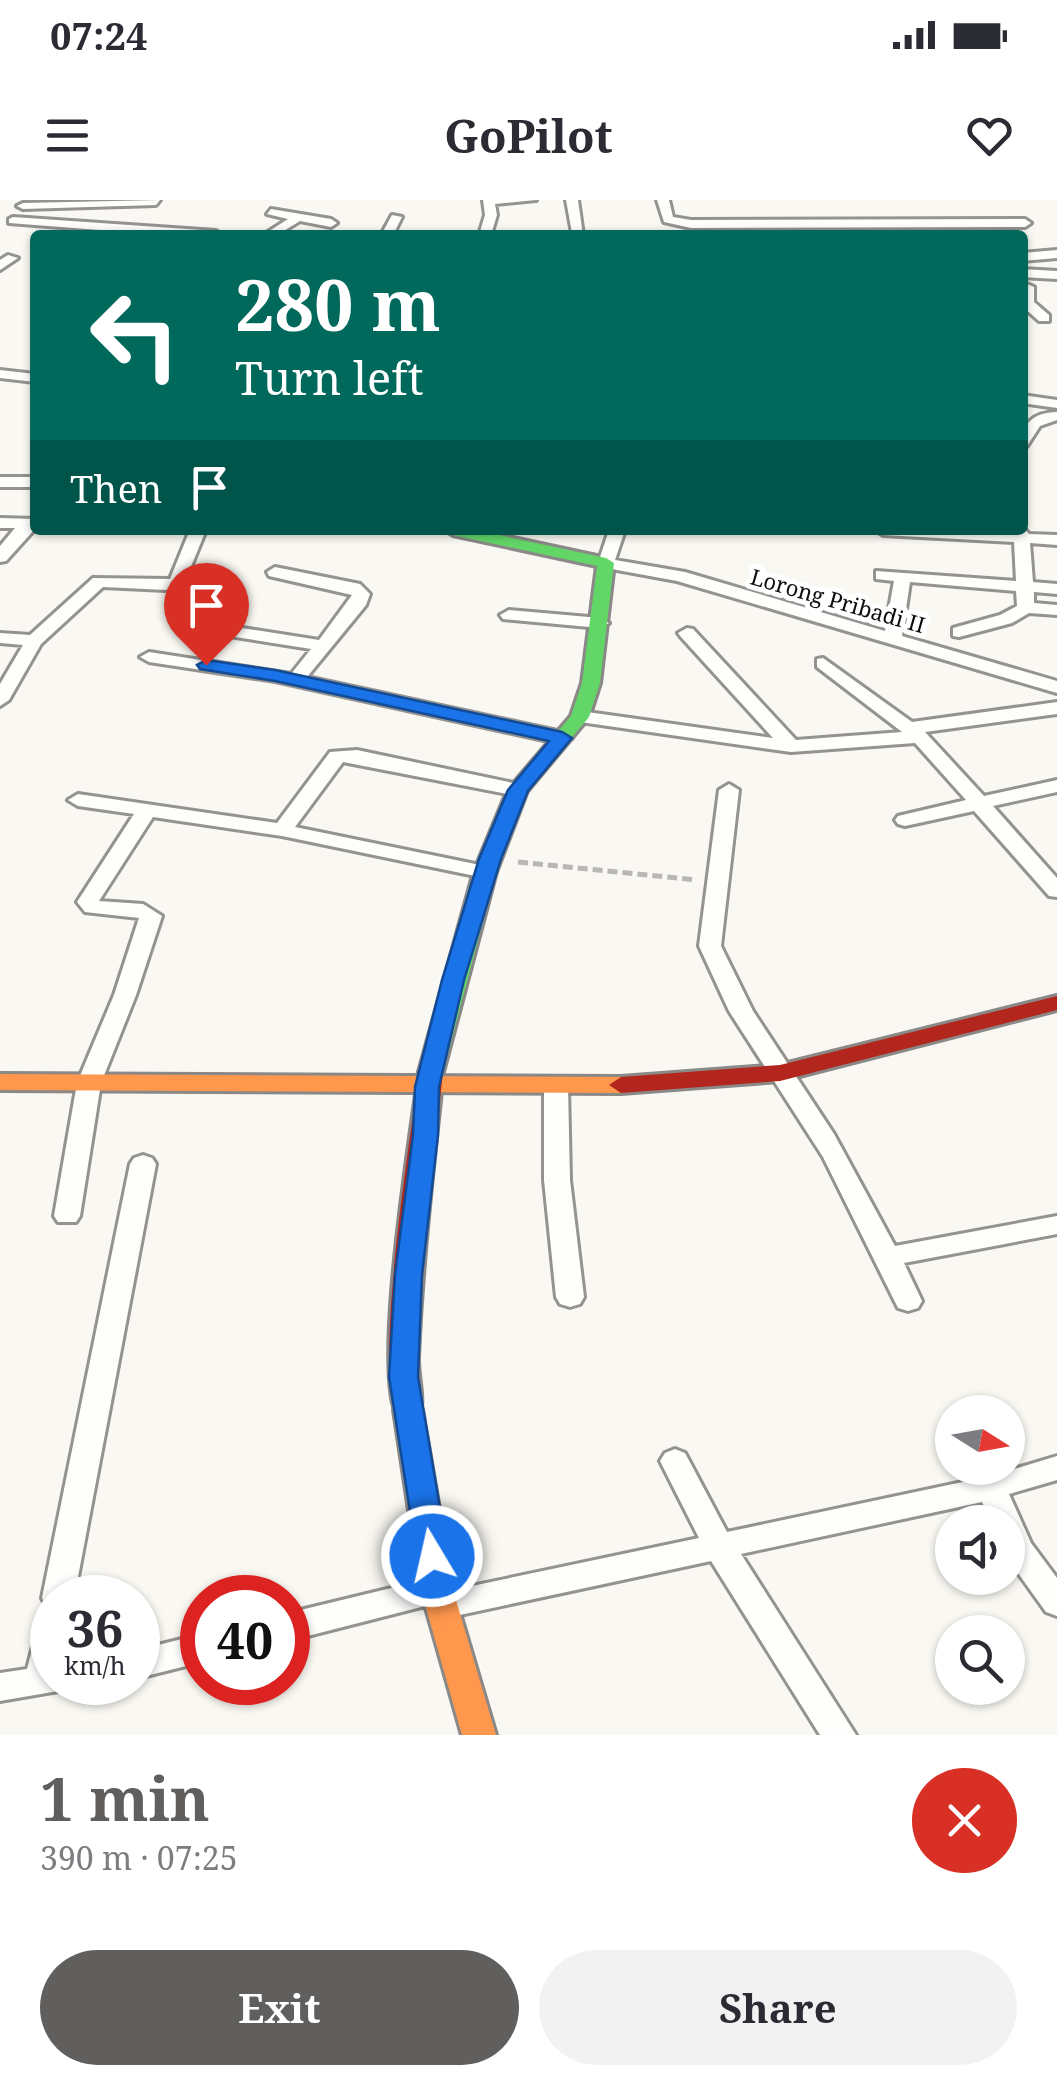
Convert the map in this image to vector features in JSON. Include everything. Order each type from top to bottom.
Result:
[{"type":"street","points":[[485,230],[490,201],[530,200]]},
{"type":"street","points":[[572,200],[577,230]]},
{"type":"street","points":[[662,200],[668,220],[682,223],[970,218],[1025,223]]},
{"type":"street","points":[[0,232],[13,222],[24,203],[156,202]]},
{"type":"street","points":[[271,212],[331,223]]},
{"type":"street","points":[[390,230],[396,217]]},
{"type":"street","points":[[277,230],[295,219]]},
{"type":"street","points":[[13,222],[179,228]]},
{"type":"street","points":[[1028,256],[1057,254]]},
{"type":"street","points":[[1028,273],[1057,275]]},
{"type":"street","points":[[1028,287],[1030,306],[1044,318]]},
{"type":"street","points":[[1030,306],[1057,304]]},
{"type":"street","points":[[0,374],[30,377]]},
{"type":"street","points":[[1028,399],[1057,404]]},
{"type":"street","points":[[1028,432],[1043,416],[1057,416]]},
{"type":"street","points":[[0,482],[30,482]]},
{"type":"street","points":[[0,524],[30,524]]},
{"type":"street","points":[[0,557],[30,525]]},
{"type":"street","points":[[0,700],[34,641],[99,582],[177,582],[196,535]]},
{"type":"street","points":[[478,535],[606,562]]},
{"type":"street","points":[[479,1735],[439,1598],[403,1377],[408,1275],[426,1135],[427,1087],[453,980],[488,866],[518,790],[580,716],[591,683],[606,562],[615,535]]},
{"type":"street","points":[[1022,535],[1026,608]]},
{"type":"street","points":[[1028,535],[1057,540]]},
{"type":"street","name":"Lorong Pribadi II","points":[[606,562],[678,576],[1057,687]]},
{"type":"street","points":[[276,572],[359,591],[360,601],[294,680]]},
{"type":"street","points":[[882,575],[1057,589]]},
{"type":"street","points":[[892,638],[903,576]]},
{"type":"street","points":[[958,632],[1006,619],[1026,608],[1057,610]]},
{"type":"street","points":[[509,616],[600,623]]},
{"type":"street","points":[[186,624],[326,646]]},
{"type":"street","points":[[687,633],[791,746]]},
{"type":"street","points":[[0,638],[34,641]]},
{"type":"street","points":[[149,656],[294,680],[562,738]]},
{"type":"street","points":[[822,663],[915,733],[980,801],[1057,892]]},
{"type":"street","points":[[580,716],[791,746],[915,733],[1057,708]]},
{"type":"street","points":[[282,830],[337,756],[358,756],[518,790]]},
{"type":"street","points":[[905,820],[1057,786]]},
{"type":"street","points":[[729,790],[710,946],[718,968],[809,1114],[908,1301]]},
{"type":"street","points":[[78,800],[488,866]]},
{"type":"street","points":[[66,1216],[89,1083],[125,996],[151,916],[143,911],[93,907],[88,902],[148,810]]},
{"type":"street","points":[[0,1082],[656,1086],[780,1073],[1057,1002]]},
{"type":"street","points":[[556,1086],[557,1180],[570,1297]]},
{"type":"street","points":[[63,1575],[143,1164]]},
{"type":"street","points":[[887,1257],[1057,1225]]},
{"type":"street","points":[[674,1460],[719,1546],[839,1735]]},
{"type":"street","points":[[310,1623],[719,1546],[990,1488],[1057,1468]]},
{"type":"street","points":[[990,1488],[998,1505]]},
{"type":"street","points":[[1025,1557],[1057,1603]]},
{"type":"street","points":[[0,1687],[30,1683]]},
{"type":"path","points":[[488,866],[719,882]]},
{"type":"traffic: fast","points":[[431,1072],[485,872],[518,790],[580,717],[591,683],[606,563],[476,535]]},
{"type":"traffic: slow","points":[[0,1082],[621,1085]]},
{"type":"traffic: slow","points":[[408,1410],[437,1590],[479,1735]]},
{"type":"traffic: jam","points":[[621,1085],[780,1073],[1057,1003]]},
{"type":"traffic: jam","points":[[408,1410],[403,1377],[408,1275],[431,1072]]},
{"type":"route","points":[[206,665],[275,676],[562,738],[518,790],[490,859],[453,980],[427,1087],[426,1135],[408,1275],[403,1377],[432,1556]]}]
